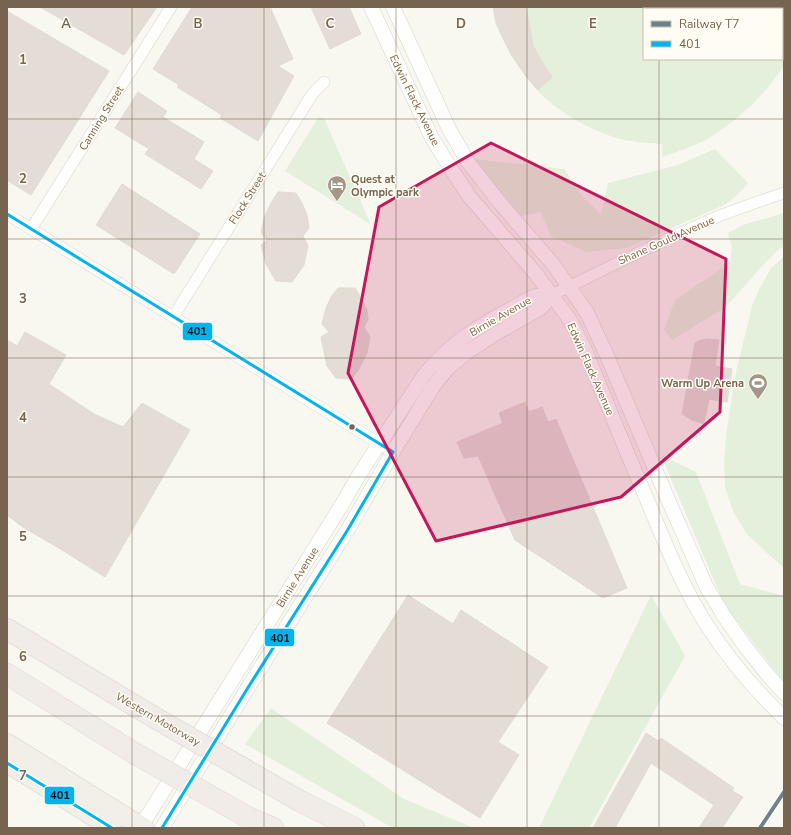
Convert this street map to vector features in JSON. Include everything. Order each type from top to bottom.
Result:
[{"type":"highway","name":"Western Motorway","points":[[7,629],[157,719],[300,801],[354,828]]},
{"type":"highway","points":[[7,674],[134,753],[249,818],[273,828]]},
{"type":"highway","points":[[7,743],[144,828]]},
{"type":"highway","points":[[7,763],[112,828]]},
{"type":"street","name":"Canning Street","points":[[31,229],[171,7]]},
{"type":"street","name":"Edwin Flack Avenue","points":[[371,7],[432,138],[455,175],[469,196],[536,274],[570,320],[585,350],[668,551],[691,598],[708,627],[730,658],[748,681],[784,718]]},
{"type":"street","name":"Edwin Flack Avenue","points":[[393,7],[449,129],[468,162],[484,184],[552,263],[586,313],[604,349],[706,586],[744,645],[784,693]]},
{"type":"street","name":"Flock Street","points":[[172,317],[313,93],[324,82]]},
{"type":"street","name":"Shane Gould Avenue","points":[[552,294],[653,245],[714,218],[784,193]]},
{"type":"street","points":[[7,214],[393,452]]},
{"type":"street","name":"Birnie Avenue","points":[[144,828],[145,820],[359,475],[424,375],[440,357],[490,337],[542,308],[552,294]]},
{"type":"street","name":"Birnie Avenue","points":[[162,828],[249,686],[347,531],[432,388],[448,368],[461,348]]},
{"type":"street","points":[[748,681],[762,668]]},
{"type":"highlighted area","points":[[491,143],[726,259],[720,412],[621,497],[436,541],[348,373],[379,207]]},
{"type":"green space","points":[[493,7],[784,7],[784,66],[753,104],[732,122],[708,139],[662,157],[662,144],[635,142],[608,135],[572,118],[552,104],[532,84],[521,70],[504,42],[497,25]]},
{"type":"green space","points":[[318,118],[324,118],[370,224],[285,171]]},
{"type":"green space","points":[[715,149],[748,183],[726,204],[627,248],[586,252],[551,236],[541,212],[521,216],[474,159],[564,169],[583,197],[601,215],[608,183],[678,165]]},
{"type":"green space","points":[[784,213],[784,246],[761,267],[726,307],[672,340],[664,330],[675,300],[730,263],[732,247],[728,233],[743,225]]},
{"type":"green space","name":"Warm Up Arena","points":[[784,257],[784,568],[747,534],[734,513],[725,488],[724,461],[727,428],[736,372],[752,306],[771,268]]},
{"type":"green space","points":[[661,455],[696,472],[740,584],[784,596],[784,683],[724,604]]},
{"type":"green space","points":[[651,595],[685,656],[589,828],[539,828]]},
{"type":"green space","points":[[271,708],[404,799],[474,828],[393,828],[245,744]]},
{"type":"building","points":[[40,7],[157,7],[124,55]]},
{"type":"building","points":[[192,7],[270,7],[293,59],[278,66],[294,76],[258,141],[220,118],[222,115],[177,87],[179,85],[153,69]]},
{"type":"building","points":[[311,7],[349,7],[361,34],[330,49]]},
{"type":"building","points":[[493,7],[526,7],[533,46],[552,77],[538,90],[528,79],[512,56],[496,23]]},
{"type":"building","points":[[7,11],[109,71],[31,195],[7,180]]},
{"type":"building","points":[[138,92],[167,111],[163,117],[204,142],[194,159],[213,171],[201,189],[145,154],[149,149],[115,128]]},
{"type":"building","points":[[122,184],[200,234],[174,274],[96,225]]},
{"type":"building","points":[[278,192],[296,193],[307,215],[309,228],[303,236],[308,246],[304,265],[292,282],[276,281],[266,264],[261,245],[267,240],[261,233],[264,218]]},
{"type":"building","points":[[338,288],[355,288],[367,310],[368,319],[364,327],[370,337],[367,353],[352,379],[336,378],[327,366],[321,337],[329,332],[322,324],[326,308],[331,297]]},
{"type":"building","points":[[25,332],[66,355],[49,384],[94,414],[123,427],[142,403],[190,430],[105,577],[23,527],[7,515],[7,340],[17,346]]},
{"type":"building","points":[[707,339],[719,340],[715,366],[732,369],[727,402],[709,399],[704,424],[692,420],[682,414],[695,343]]},
{"type":"building","points":[[525,402],[529,412],[542,407],[548,422],[556,419],[627,588],[603,598],[515,540],[478,456],[464,458],[457,442],[503,423],[499,413]]},
{"type":"building","points":[[408,595],[453,624],[461,610],[548,667],[498,742],[519,755],[480,818],[327,723]]},
{"type":"building","points":[[646,733],[658,741],[661,738],[734,788],[732,791],[743,797],[722,828],[699,828],[714,805],[651,763],[615,828],[593,828]]},
{"type":"rail line","name":"T7","points":[[760,828],[784,792]]},
{"type":"transit line","name":"401","points":[[7,214],[393,452],[347,531],[249,686],[162,828]]},
{"type":"transit line","name":"401","points":[[7,763],[112,828]]},
{"type":"place","name":"Quest at Olympic park","points":[[337,202]]},
{"type":"place","name":"Warm Up Arena","points":[[758,400]]}]
